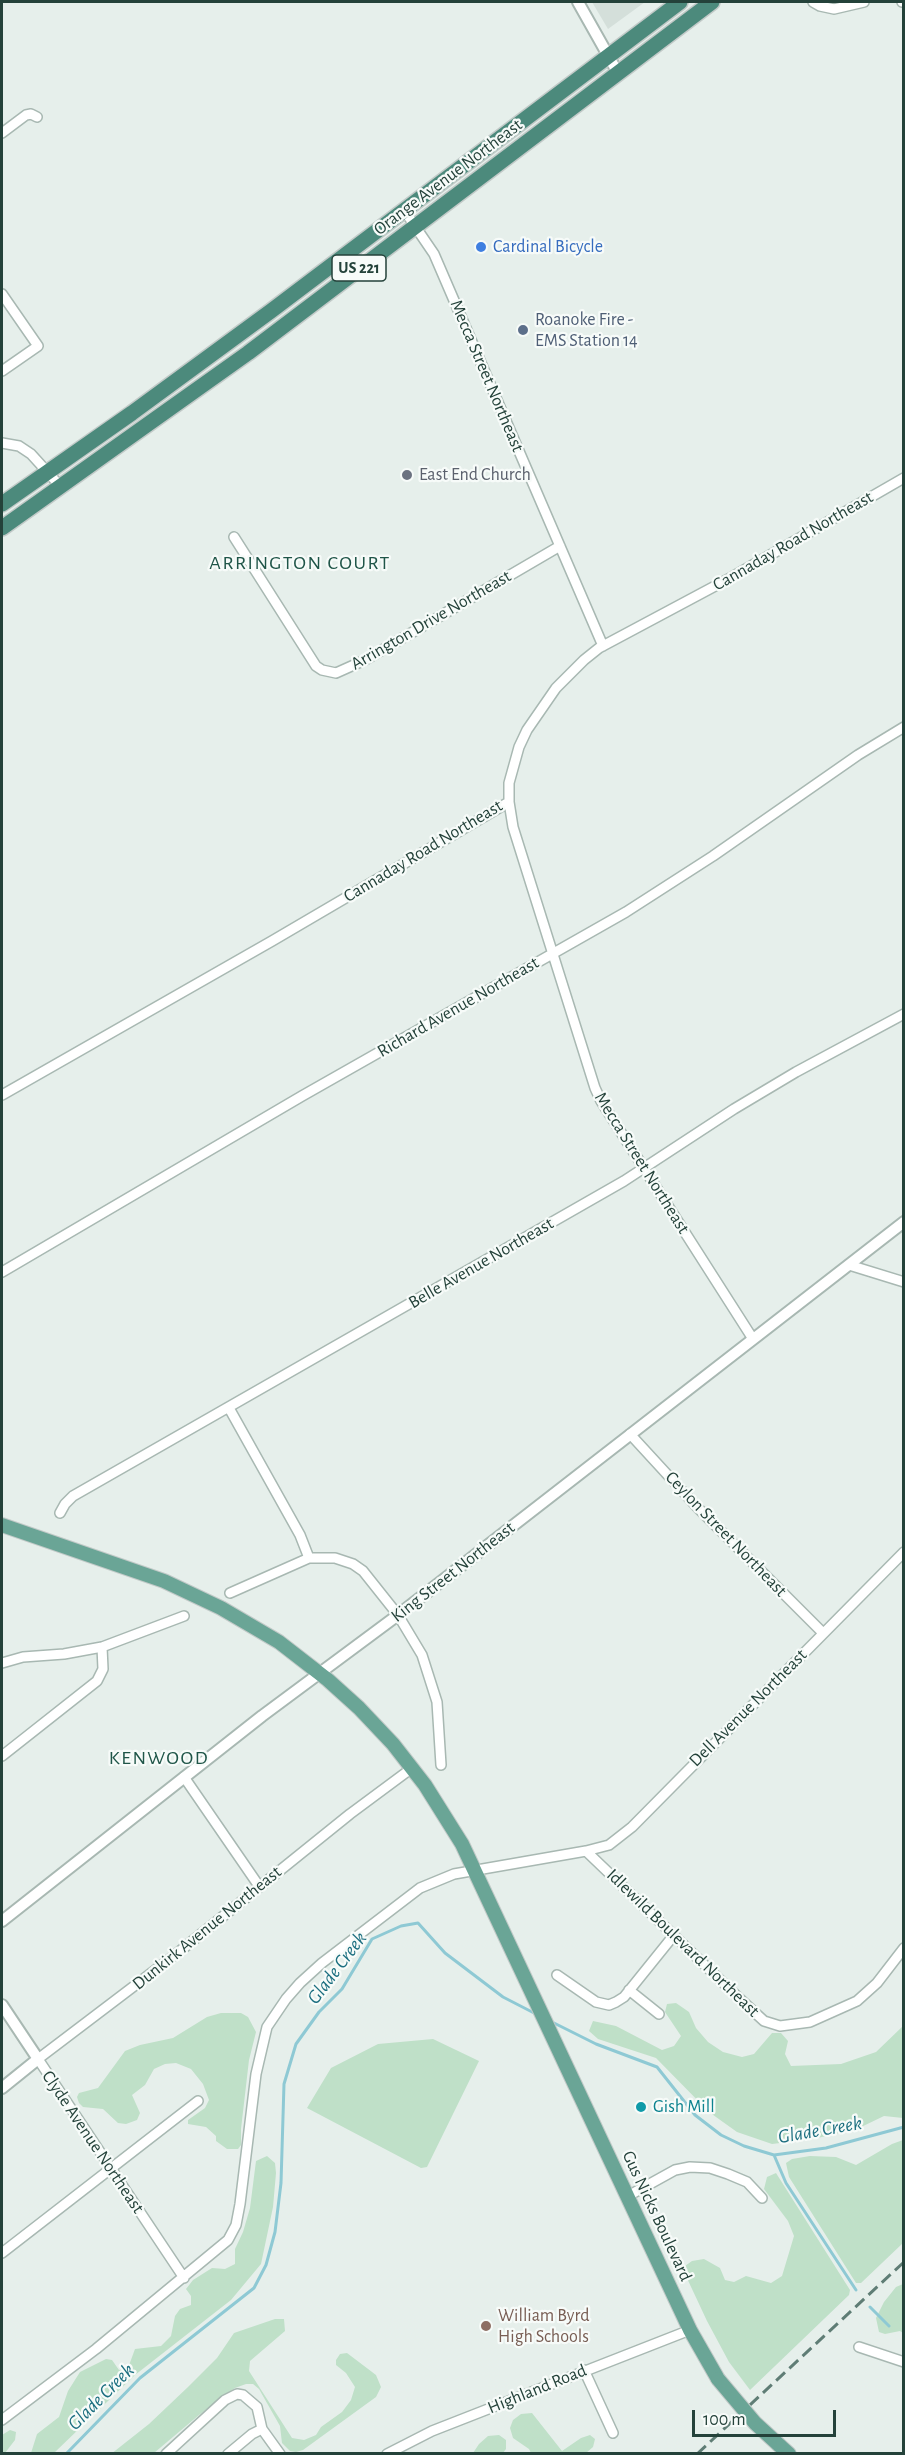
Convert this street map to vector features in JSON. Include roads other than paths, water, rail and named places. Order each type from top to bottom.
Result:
[{"type":"highway","name":"Orange Avenue Northeast","points":[[2,504],[271,311],[680,2]]},
{"type":"highway","name":"Orange Avenue Northeast","points":[[2,528],[248,353],[712,2]]},
{"type":"main road","name":"Gus Nicks Boulevard","points":[[2,1526],[137,1571],[185,1591],[248,1623],[319,1673],[359,1708],[412,1768],[442,1811],[475,1870],[690,2330],[718,2379],[755,2423],[784,2449]]},
{"type":"street","points":[[578,2],[618,72]]},
{"type":"street","points":[[813,2],[834,9],[864,2]]},
{"type":"street","points":[[2,134],[26,115],[31,114],[37,117]]},
{"type":"street","name":"Mecca Street Northeast","points":[[404,210],[434,254],[603,646]]},
{"type":"street","points":[[2,294],[38,346],[2,371]]},
{"type":"street","points":[[2,443],[19,446],[62,487]]},
{"type":"street","name":"Cannaday Road Northeast","points":[[2,1095],[509,802],[512,768],[527,730],[569,673],[603,646],[732,577],[903,478]]},
{"type":"street","name":"Arrington Drive Northeast","points":[[234,537],[316,666],[336,673],[344,671],[560,546]]},
{"type":"street","name":"Richard Avenue Northeast","points":[[2,1272],[679,879],[858,755],[903,727]]},
{"type":"street","name":"Mecca Street Northeast","points":[[509,802],[513,827],[595,1088],[601,1101],[753,1339]]},
{"type":"street","name":"Belle Avenue Northeast","points":[[60,1513],[73,1496],[645,1168],[796,1072],[903,1014]]},
{"type":"street","name":"King Street Northeast","points":[[2,1921],[184,1777],[398,1615],[903,1222]]},
{"type":"street","points":[[849,1265],[903,1282]]},
{"type":"street","points":[[229,1408],[300,1535],[309,1558]]},
{"type":"street","name":"Ceylon Street Northeast","points":[[630,1434],[698,1508],[823,1633]]},
{"type":"street","name":"Dell Avenue Northeast","points":[[586,1851],[609,1845],[620,1838],[903,1552]]},
{"type":"street","points":[[230,1593],[309,1558],[335,1558],[353,1564],[370,1578],[417,1645],[432,1683],[440,1721],[441,1765]]},
{"type":"street","points":[[2,1663],[22,1657],[64,1654],[102,1647],[184,1616]]},
{"type":"street","points":[[2,1756],[97,1681],[102,1673],[102,1647]]},
{"type":"street","name":"Dunkirk Avenue Northeast","points":[[2,2088],[412,1768]]},
{"type":"street","points":[[184,1777],[259,1886]]},
{"type":"street","points":[[2,2420],[96,2349],[228,2240],[236,2224],[260,2055],[267,2027],[300,1983],[420,1888],[442,1878],[475,1870],[586,1851]]},
{"type":"street","name":"Idlewild Boulevard Northeast","points":[[586,1851],[764,2021],[780,2026],[810,2022],[857,2001],[877,1983],[903,1948]]},
{"type":"street","points":[[557,1975],[580,1992],[602,2004],[616,2002],[630,1990],[674,1935]]},
{"type":"street","points":[[630,1990],[660,2014]]},
{"type":"street","name":"Clyde Avenue Northeast","points":[[2,2005],[184,2278]]},
{"type":"street","points":[[2,2253],[198,2101]]},
{"type":"street","points":[[628,2196],[675,2170],[690,2167],[710,2168],[738,2178],[747,2182],[762,2198]]},
{"type":"street","name":"Highland Road","points":[[387,2454],[432,2431],[690,2330]]},
{"type":"street","points":[[859,2346],[903,2361]]},
{"type":"street","points":[[584,2370],[613,2433]]},
{"type":"street","points":[[166,2454],[225,2400],[237,2394],[243,2395],[257,2407],[262,2429],[280,2454]]},
{"type":"street","points":[[228,2454],[252,2434],[262,2429]]},
{"type":"waterway","name":"Glade Creek","points":[[66,2454],[140,2378],[254,2288],[266,2265],[275,2232],[281,2183],[284,2084],[296,2044],[319,2012],[342,1989],[372,1939],[401,1926],[418,1923],[445,1953],[503,1997],[536,2014]]},
{"type":"waterway","name":"Glade Creek","points":[[550,2021],[596,2044],[657,2067],[695,2115],[721,2135],[744,2146],[774,2155],[826,2148],[904,2127]]},
{"type":"waterway","points":[[774,2155],[786,2183],[856,2290]]},
{"type":"waterway","points":[[870,2307],[889,2326]]},
{"type":"railway","points":[[697,2454],[904,2262]]},
{"type":"place","name":"Cardinal Bicycle","points":[[481,247]]},
{"type":"place","name":"Roanoke Fire - EMS Station 14","points":[[523,330]]},
{"type":"place","name":"East End Church","points":[[407,475]]},
{"type":"place","name":"Gish Mill","points":[[641,2107]]},
{"type":"place","name":"William Byrd High Schools","points":[[486,2326]]},
{"type":"district","name":"ARRINGTON COURT","points":[[300,563]]},
{"type":"district","name":"KENWOOD","points":[[159,1758]]}]
